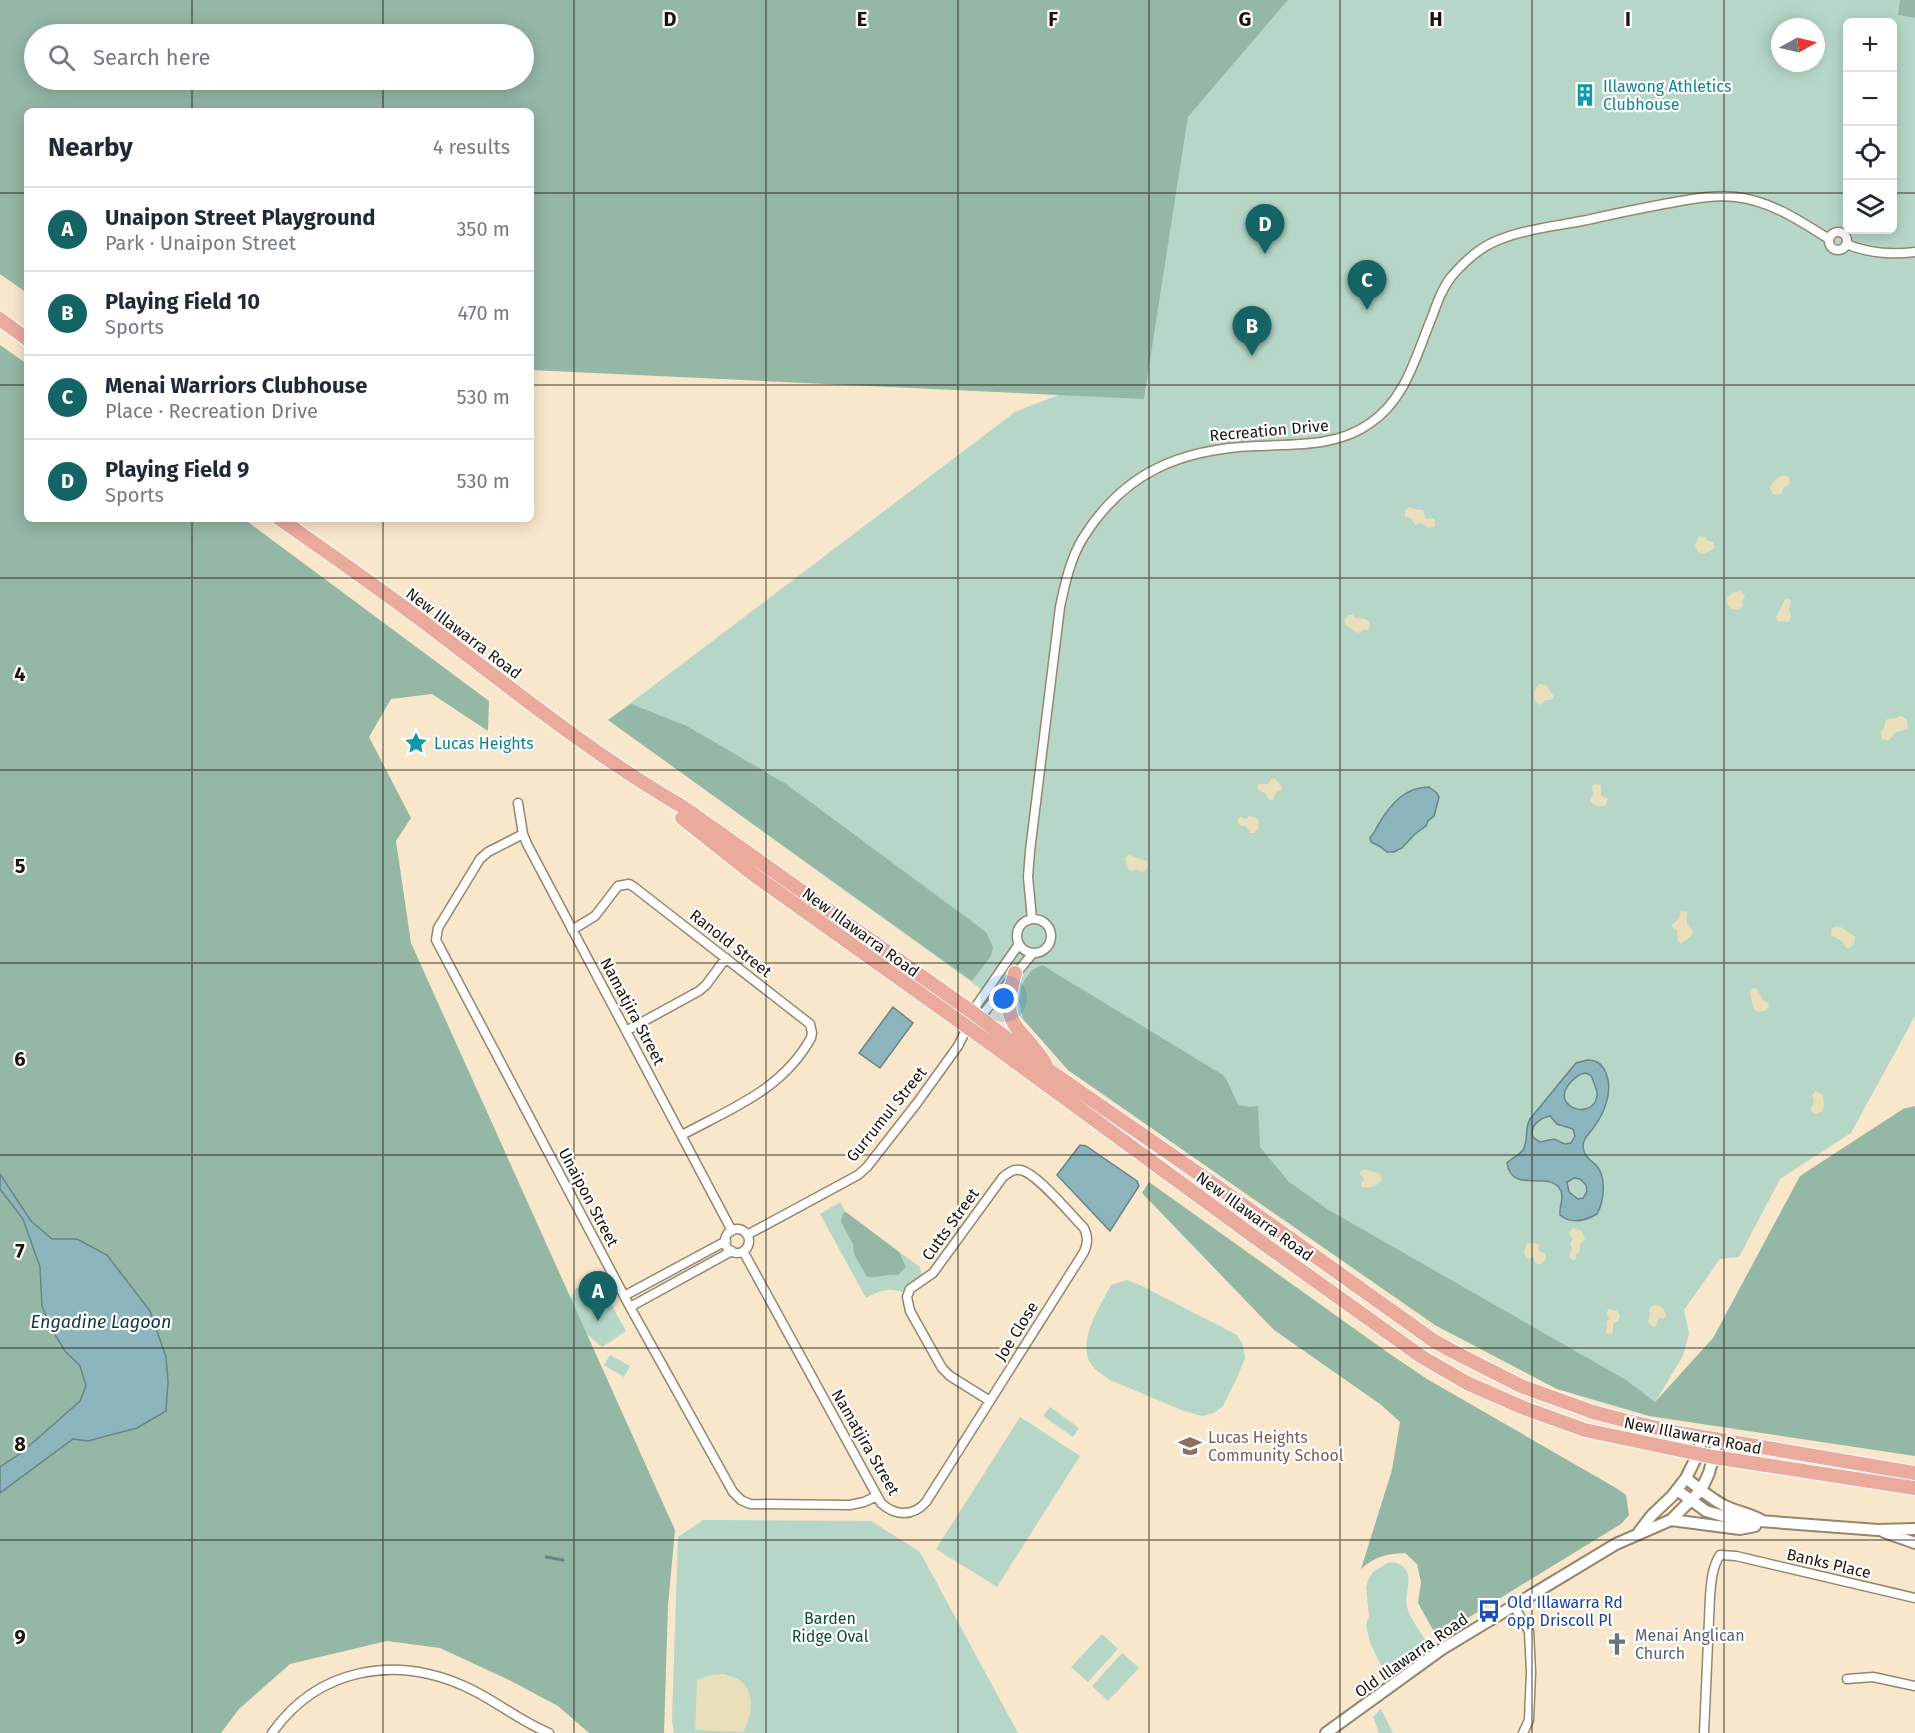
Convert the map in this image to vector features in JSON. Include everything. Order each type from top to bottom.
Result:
[{"type":"highway","points":[[0,320],[24,337]]},
{"type":"highway","name":"New Illawarra Road","points":[[284,522],[419,618],[540,711],[658,793],[683,807],[976,1015],[1050,1071],[1434,1341],[1504,1378],[1557,1400],[1627,1421],[1702,1437],[1915,1473]]},
{"type":"highway","name":"New Illawarra Road","points":[[658,793],[677,813],[754,875],[1422,1357],[1467,1383],[1524,1408],[1585,1430],[1713,1457],[1915,1488]]},
{"type":"highway","points":[[1015,973],[1009,994],[1010,1016],[1019,1033],[1033,1046],[1050,1071]]},
{"type":"street","name":"Recreation Drive","points":[[1032,919],[1028,877],[1030,851],[1060,607],[1067,575],[1082,539],[1118,496],[1149,472],[1188,455],[1241,446],[1328,441],[1346,437],[1368,425],[1384,413],[1398,396],[1440,296],[1450,279],[1479,251],[1495,241],[1602,216],[1715,196],[1736,197],[1773,207],[1829,239]]},
{"type":"street","points":[[1840,232],[1846,237],[1846,244],[1841,249],[1834,249],[1829,239],[1833,233],[1840,232]]},
{"type":"street","points":[[1846,244],[1881,253],[1915,252]]},
{"type":"street","name":"Namatjira Street","points":[[518,803],[523,834],[732,1231]]},
{"type":"street","name":"Unaipon Street","points":[[523,834],[488,852],[480,859],[438,928],[436,940],[624,1296],[733,1492],[741,1500],[750,1504],[850,1505],[877,1496]]},
{"type":"street","name":"Ranold Street","points":[[572,930],[595,916],[615,889],[623,885],[634,887],[807,1019],[810,1024],[812,1033],[809,1042],[793,1065],[770,1086],[682,1135]]},
{"type":"street","points":[[1032,919],[1042,921],[1049,928],[1051,938],[1047,948],[1038,953],[1025,950],[1019,944],[1017,935],[1020,926],[1032,919]]},
{"type":"street","points":[[967,1028],[1019,944]]},
{"type":"street","points":[[976,1015],[1033,953]]},
{"type":"street","points":[[626,1031],[699,991],[726,958]]},
{"type":"street","name":"Gurrumul Street","points":[[747,1235],[858,1175],[867,1167],[917,1103],[958,1046],[967,1028]]},
{"type":"street","name":"Joe Close","points":[[901,1514],[916,1511],[926,1502],[1084,1252],[1088,1240],[1083,1228],[1038,1180],[1026,1172],[1013,1170]]},
{"type":"street","name":"Cutts Street","points":[[990,1401],[950,1376],[942,1368],[910,1311],[907,1297],[913,1287],[933,1273],[1003,1177],[1013,1170]]},
{"type":"street","points":[[630,1307],[732,1251],[743,1251],[749,1242],[742,1230],[729,1233],[726,1241],[727,1247],[732,1251]]},
{"type":"street","points":[[624,1296],[726,1241]]},
{"type":"street","name":"Namatjira Street","points":[[743,1251],[877,1496],[886,1508],[901,1514]]},
{"type":"street","name":"Old Illawarra Road","points":[[1639,1533],[1652,1515],[1686,1478],[1698,1454],[1702,1437]]},
{"type":"street","name":"Old Illawarra Road","points":[[1326,1733],[1442,1649],[1513,1605],[1616,1544],[1671,1520],[1701,1490],[1709,1473],[1718,1439]]},
{"type":"street","name":"Old Illawarra Road","points":[[1686,1478],[1709,1497],[1728,1507],[1748,1512],[1767,1523]]},
{"type":"street","name":"Old Illawarra Road","points":[[1677,1490],[1706,1511],[1733,1519],[1878,1530],[1914,1530]]},
{"type":"street","name":"Old Illawarra Road","points":[[1671,1520],[1740,1528],[1767,1523]]},
{"type":"street","name":"Old Illawarra Road","points":[[1878,1530],[1915,1543]]},
{"type":"street","name":"Banks Place","points":[[1704,1733],[1710,1597],[1712,1577],[1720,1555],[1736,1556],[1915,1598]]},
{"type":"street","points":[[1513,1605],[1529,1631],[1531,1672],[1529,1720],[1523,1733]]},
{"type":"street","points":[[272,1733],[281,1720],[306,1698],[334,1681],[350,1674],[398,1669],[431,1674],[465,1687],[536,1728],[549,1733]]},
{"type":"street","points":[[1847,1679],[1873,1677],[1915,1686]]},
{"type":"green space","points":[[0,0],[1288,0],[1188,117],[1144,399],[534,370],[534,108],[24,108],[24,291],[0,274]]},
{"type":"green space","points":[[1288,0],[1900,0],[1899,15],[1915,18],[1915,1016],[1851,1133],[1780,1179],[1739,1257],[1720,1259],[1684,1310],[1689,1333],[1683,1356],[1655,1402],[1557,1389],[1435,1325],[1068,1070],[1023,1019],[608,720],[1015,412],[1061,394],[1144,398],[1188,117]]},
{"type":"green space","points":[[1900,0],[1915,0],[1915,18],[1898,15]]},
{"type":"green space","points":[[0,345],[24,362],[24,522],[248,522],[489,701],[488,731],[432,694],[391,699],[369,737],[411,818],[396,841],[411,943],[675,1530],[668,1605],[664,1733],[589,1733],[558,1706],[440,1648],[387,1641],[290,1664],[239,1709],[221,1733],[0,1733],[0,1493],[73,1439],[98,1439],[121,1433],[166,1411],[150,1311],[107,1255],[77,1239],[52,1239],[31,1221],[0,1174]]},
{"type":"green space","points":[[631,704],[687,726],[786,784],[986,932],[993,947],[991,956],[972,981],[608,720]]},
{"type":"green space","points":[[1042,965],[1223,1075],[1239,1105],[1258,1106],[1260,1147],[1289,1182],[1327,1209],[1626,1380],[1655,1402],[1713,1338],[1800,1176],[1903,1109],[1915,1106],[1915,1456],[1649,1416],[1557,1389],[1435,1325],[1068,1070],[1023,1019],[1019,1001],[1022,984],[1031,971]]},
{"type":"green space","points":[[1149,1182],[1427,1379],[1616,1488],[1626,1495],[1629,1515],[1621,1524],[1437,1637],[1418,1603],[1421,1582],[1417,1564],[1405,1553],[1381,1556],[1361,1569],[1392,1470],[1400,1422],[1380,1404],[1274,1330],[1142,1193]]},
{"type":"green space","points":[[0,1189],[23,1219],[41,1267],[42,1306],[65,1351],[80,1366],[86,1386],[80,1401],[21,1453],[0,1467]]},
{"type":"green space","points":[[840,1202],[846,1213],[920,1267],[922,1276],[911,1283],[904,1293],[884,1290],[866,1298],[820,1214]]},
{"type":"green space","points":[[846,1212],[899,1252],[906,1267],[898,1275],[867,1277],[854,1254],[853,1244],[841,1222],[843,1213]]},
{"type":"green space","points":[[1127,1280],[1237,1335],[1243,1345],[1245,1358],[1223,1406],[1214,1413],[1202,1416],[1184,1411],[1110,1380],[1098,1372],[1089,1361],[1087,1342],[1092,1322],[1111,1285]]},
{"type":"green space","points":[[576,1288],[607,1297],[626,1331],[602,1347],[595,1341],[581,1328],[572,1314],[571,1297]]},
{"type":"green space","points":[[610,1355],[630,1366],[624,1377],[604,1365]]},
{"type":"green space","points":[[1050,1407],[1079,1428],[1073,1437],[1043,1416]]},
{"type":"green space","points":[[1020,1417],[1080,1456],[997,1587],[936,1549]]},
{"type":"green space","name":"Barden Ridge Oval","points":[[703,1520],[871,1521],[920,1552],[1018,1733],[674,1733],[672,1721],[678,1537]]},
{"type":"green space","points":[[1392,1562],[1406,1569],[1408,1575],[1407,1607],[1426,1641],[1384,1671],[1370,1643],[1366,1625],[1369,1616],[1366,1587],[1373,1572]]},
{"type":"green space","points":[[1102,1634],[1118,1649],[1088,1682],[1071,1667]]},
{"type":"green space","points":[[1122,1653],[1139,1668],[1108,1701],[1092,1686]]},
{"type":"green space","points":[[1381,1709],[1393,1733],[1379,1733],[1373,1717]]},
{"type":"sand","points":[[1784,475],[1789,477],[1790,483],[1781,494],[1774,495],[1770,489],[1772,484]]},
{"type":"sand","points":[[1409,507],[1423,510],[1426,519],[1435,520],[1435,526],[1429,528],[1421,523],[1415,525],[1412,519],[1405,516],[1405,510]]},
{"type":"sand","points":[[1699,536],[1713,542],[1715,548],[1703,554],[1699,553],[1695,546]]},
{"type":"sand","points":[[1741,591],[1745,596],[1742,601],[1743,606],[1734,610],[1728,606],[1727,598],[1732,593]]},
{"type":"sand","points":[[1785,599],[1791,601],[1789,609],[1791,617],[1788,622],[1778,621],[1776,617]]},
{"type":"sand","points":[[1349,615],[1367,620],[1370,623],[1369,630],[1358,633],[1347,626],[1344,620]]},
{"type":"sand","points":[[1540,684],[1547,686],[1554,697],[1540,705],[1535,701],[1534,696],[1535,689]]},
{"type":"sand","points":[[1901,716],[1907,719],[1908,729],[1896,732],[1888,741],[1882,739],[1880,732],[1886,720]]},
{"type":"sand","points":[[1274,778],[1281,785],[1282,790],[1276,792],[1274,799],[1271,800],[1257,787],[1259,784],[1268,784]]},
{"type":"sand","points":[[1601,785],[1601,795],[1608,799],[1605,806],[1598,806],[1590,802],[1593,794],[1592,786]]},
{"type":"sand","points":[[1249,816],[1259,821],[1258,829],[1254,833],[1250,833],[1246,826],[1238,823],[1238,818],[1246,819]]},
{"type":"sand","points":[[1129,855],[1147,861],[1146,870],[1142,872],[1137,869],[1129,870],[1125,858]]},
{"type":"sand","points":[[1681,911],[1687,912],[1687,923],[1693,931],[1692,935],[1681,944],[1678,941],[1677,930],[1672,925],[1679,918]]},
{"type":"sand","points":[[1838,926],[1855,937],[1854,944],[1849,948],[1831,935],[1832,928]]},
{"type":"sand","points":[[1753,988],[1757,989],[1763,1000],[1768,1003],[1766,1010],[1758,1012],[1753,1008],[1750,993]]},
{"type":"sand","points":[[1816,1091],[1823,1095],[1824,1106],[1822,1111],[1816,1114],[1811,1108],[1814,1101],[1812,1095]]},
{"type":"sand","points":[[1364,1169],[1380,1174],[1382,1178],[1377,1185],[1362,1187],[1364,1179],[1359,1173]]},
{"type":"sand","points":[[1573,1228],[1582,1231],[1585,1239],[1580,1244],[1580,1251],[1576,1254],[1576,1259],[1573,1260],[1569,1257],[1572,1248],[1570,1243],[1573,1239],[1569,1233]]},
{"type":"sand","points":[[1527,1243],[1538,1244],[1539,1251],[1546,1254],[1546,1259],[1541,1264],[1536,1264],[1533,1257],[1528,1259],[1525,1256]]},
{"type":"sand","points":[[1657,1305],[1663,1308],[1666,1315],[1664,1318],[1659,1318],[1656,1326],[1652,1327],[1648,1322],[1649,1309]]},
{"type":"sand","points":[[1609,1309],[1617,1311],[1620,1316],[1613,1324],[1613,1333],[1608,1334],[1605,1333],[1606,1322],[1609,1319],[1606,1313]]},
{"type":"sand","points":[[724,1674],[738,1679],[748,1690],[751,1711],[743,1732],[695,1730],[697,1680],[710,1675]]},
{"type":"water","points":[[1429,787],[1439,797],[1434,816],[1426,826],[1402,848],[1394,852],[1387,852],[1371,842],[1370,838],[1394,803],[1406,793]]},
{"type":"water","points":[[893,1007],[913,1023],[880,1068],[859,1053]]},
{"type":"water","points":[[1587,1060],[1598,1062],[1605,1071],[1609,1085],[1605,1107],[1583,1144],[1586,1155],[1596,1165],[1602,1176],[1601,1203],[1597,1214],[1588,1218],[1569,1220],[1560,1215],[1562,1194],[1556,1185],[1516,1178],[1510,1173],[1507,1163],[1523,1150],[1530,1119],[1576,1063]],"holes":[[[1585,1073],[1592,1078],[1597,1091],[1596,1101],[1585,1109],[1576,1109],[1568,1104],[1564,1095],[1568,1085],[1576,1077]],[[1550,1116],[1557,1124],[1573,1129],[1575,1136],[1571,1143],[1565,1144],[1554,1139],[1540,1142],[1533,1137],[1534,1126]],[[1574,1178],[1580,1179],[1586,1185],[1587,1191],[1583,1198],[1578,1199],[1569,1192],[1567,1182]]]},
{"type":"water","points":[[1080,1145],[1086,1146],[1137,1181],[1139,1186],[1110,1231],[1057,1175]]},
{"type":"water","name":"Engadine Lagoon","points":[[0,1174],[31,1221],[52,1239],[77,1239],[107,1255],[150,1311],[166,1357],[168,1381],[166,1411],[137,1428],[88,1441],[73,1439],[0,1493],[0,1467],[21,1453],[80,1401],[86,1386],[80,1366],[65,1351],[51,1328],[42,1306],[40,1267],[23,1219],[0,1189]]},
{"type":"waterway","points":[[546,1557],[563,1560]]},
{"type":"place","name":"Illawong Athletics Clubhouse","points":[[1585,95]]},
{"type":"place","name":"Playing Field 9","points":[[1265,254]]},
{"type":"place","name":"Menai Warriors Clubhouse","points":[[1367,310]]},
{"type":"place","name":"Playing Field 10","points":[[1252,356]]},
{"type":"place","name":"Lucas Heights","points":[[416,743]]},
{"type":"place","name":"Unaipon Street Playground","points":[[598,1321]]},
{"type":"place","name":"Lucas Heights Community School","points":[[1190,1446]]},
{"type":"place","name":"Old Illawarra Rd opp Driscoll Pl","points":[[1489,1611]]},
{"type":"place","name":"Menai Anglican Church","points":[[1617,1644]]}]
